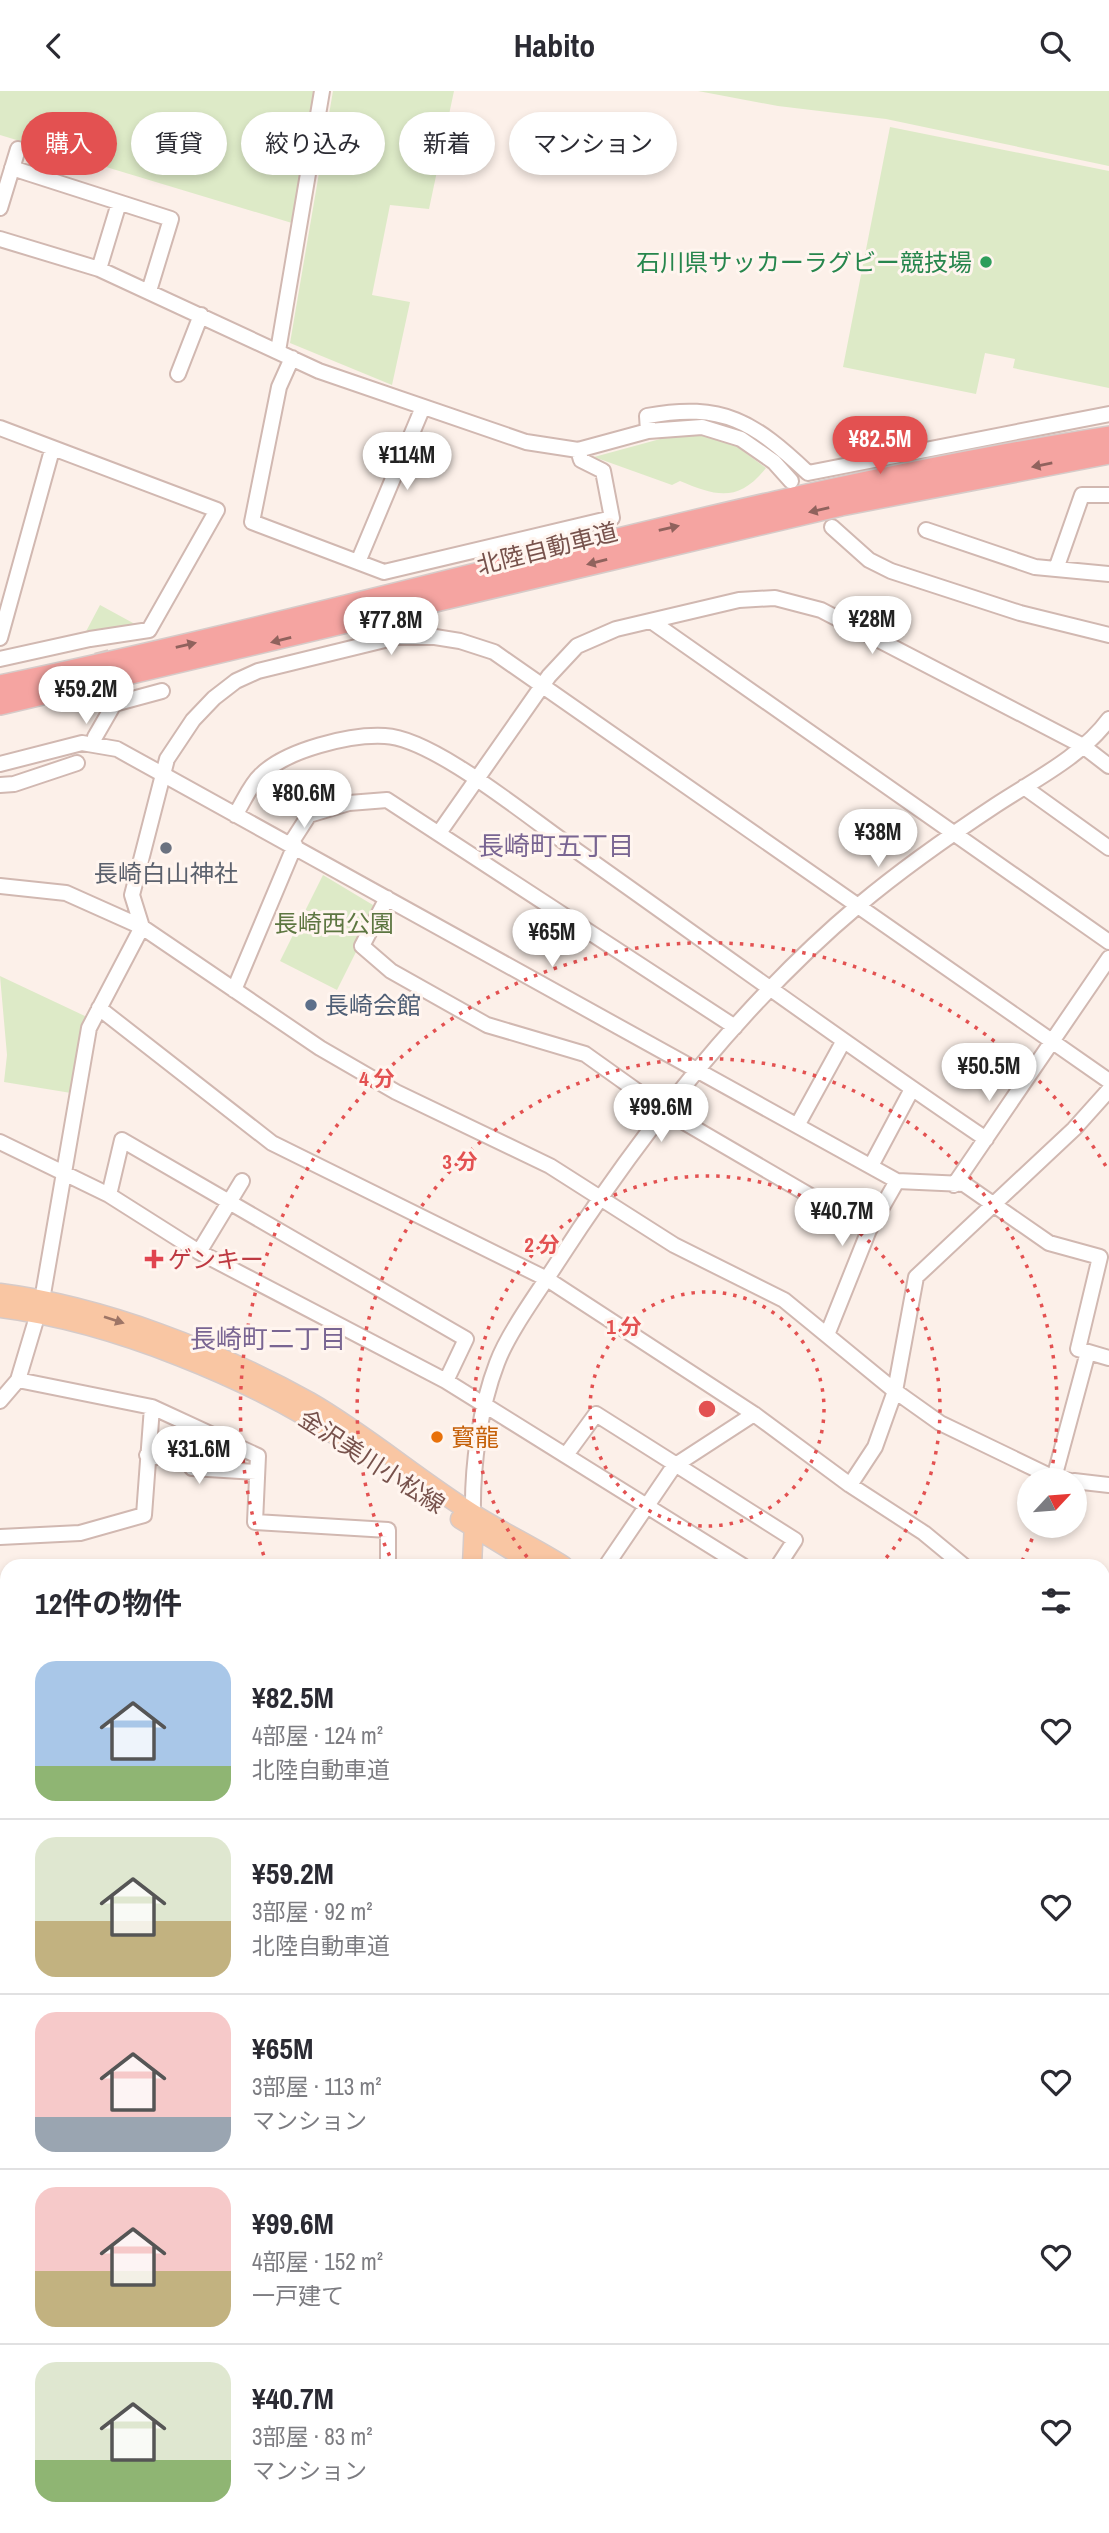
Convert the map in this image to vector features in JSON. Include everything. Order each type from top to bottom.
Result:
[{"type":"highway","name":"北陸自動車道","points":[[0,686],[148,655],[836,489],[1109,436]]},
{"type":"highway","name":"北陸自動車道","points":[[0,705],[841,505],[1109,453]]},
{"type":"highway","points":[[0,681],[148,655]]},
{"type":"main road","points":[[0,1293],[41,1307],[169,1338],[246,1370],[312,1403],[527,1559]]},
{"type":"main road","points":[[0,1308],[41,1307]]},
{"type":"main road","points":[[472,1559],[474,1521]]},
{"type":"main road","points":[[474,1521],[550,1559]]},
{"type":"street","points":[[278,351],[322,91]]},
{"type":"street","points":[[0,208],[18,149]]},
{"type":"street","points":[[12,168],[171,219],[149,291]]},
{"type":"street","points":[[99,269],[119,204]]},
{"type":"street","points":[[0,239],[99,269],[318,372],[526,442],[578,450],[648,431],[682,426],[722,431],[758,449],[791,481]]},
{"type":"street","points":[[178,374],[201,315]]},
{"type":"street","points":[[292,358],[279,387],[252,521],[384,572],[612,518],[603,471],[581,460],[578,450]]},
{"type":"street","points":[[358,562],[423,407]]},
{"type":"street","points":[[648,431],[647,415],[679,410],[716,413],[744,423],[776,443],[808,473],[981,436],[1109,414]]},
{"type":"street","points":[[0,428],[52,450],[217,510],[149,631],[100,644],[0,659]]},
{"type":"street","points":[[0,638],[52,450]]},
{"type":"street","points":[[1056,569],[1082,495],[1109,495]]},
{"type":"street","points":[[832,527],[869,560],[891,571],[1020,613],[1109,635]]},
{"type":"street","points":[[926,530],[1035,568],[1109,574]]},
{"type":"street","points":[[439,833],[563,657],[576,646],[605,633],[740,600],[775,598],[806,605],[838,618],[1083,746],[1109,766]]},
{"type":"street","points":[[651,621],[1109,942]]},
{"type":"street","points":[[1,1398],[19,1380],[41,1307],[65,1173],[82,1055],[89,1028],[142,927],[132,895],[171,753],[193,720],[236,681],[287,663],[397,637],[435,637],[460,641],[494,652],[1109,1081]]},
{"type":"street","points":[[94,745],[114,704],[162,691]]},
{"type":"street","points":[[474,1521],[486,1405],[497,1362],[598,1199],[665,1111],[770,987],[859,905],[954,833],[1083,746],[1109,719]]},
{"type":"street","points":[[99,730],[157,762],[162,750],[171,753]]},
{"type":"street","points":[[235,815],[259,776],[286,756],[336,742],[385,735],[422,746],[475,780],[770,987],[843,1042],[986,1139]]},
{"type":"street","points":[[0,764],[82,743],[117,749],[872,1164],[897,1181],[964,1184],[1049,1243],[1100,1257],[1078,1349],[1109,1358]]},
{"type":"street","points":[[0,785],[14,784],[77,763]]},
{"type":"street","points":[[1024,787],[1109,848]]},
{"type":"street","points":[[234,990],[293,844],[309,815],[349,803],[387,800],[735,1027]]},
{"type":"street","points":[[0,886],[66,893],[142,927],[342,1061],[473,1131],[550,1166],[674,1245],[784,1300],[895,1391],[940,1423],[1033,1468]]},
{"type":"street","points":[[387,898],[362,946],[391,971],[487,1025],[585,1053],[665,1111],[869,1230]]},
{"type":"street","points":[[954,1185],[1109,958]]},
{"type":"street","points":[[99,1008],[272,1143],[547,1279],[754,1414],[850,1485],[924,1533],[956,1559]]},
{"type":"street","points":[[798,1124],[843,1042]]},
{"type":"street","points":[[872,1164],[912,1089]]},
{"type":"street","points":[[850,1485],[875,1447],[895,1391],[916,1277],[1074,1129],[1109,1090]]},
{"type":"street","points":[[109,1195],[122,1140],[466,1339],[446,1381]]},
{"type":"street","points":[[0,1142],[109,1195],[199,1252],[446,1381],[732,1559]]},
{"type":"street","points":[[199,1252],[242,1181]]},
{"type":"street","points":[[827,1335],[869,1230],[897,1181]]},
{"type":"street","points":[[1109,1252],[1109,1259]]},
{"type":"street","points":[[1057,1468],[1088,1352]]},
{"type":"street","points":[[19,1380],[152,1407],[258,1456],[255,1522],[388,1530],[388,1559]]},
{"type":"street","points":[[0,1537],[80,1533],[144,1515],[152,1407]]},
{"type":"street","points":[[566,1455],[596,1414],[794,1540],[782,1559]]},
{"type":"street","points":[[611,1559],[674,1466],[754,1414]]},
{"type":"street","points":[[147,1455],[187,1461],[192,1468],[257,1472]]},
{"type":"street","points":[[1087,1483],[1109,1485]]},
{"type":"green space","points":[[0,91],[314,91],[310,112],[241,112],[241,175],[300,175],[292,223],[133,175],[227,175],[227,112],[131,112],[131,174],[117,170],[117,112],[21,112],[21,141],[0,135]]},
{"type":"green space","points":[[333,91],[454,91],[450,112],[399,112],[399,175],[436,175],[429,209],[390,205],[372,295],[410,302],[392,385],[290,343],[319,175],[385,175],[385,112],[329,112]]},
{"type":"green space","points":[[698,91],[1109,91],[1109,166],[886,119],[778,106]]},
{"type":"green space","name":"石川県サッカーラグビー競技場","points":[[890,127],[1109,171],[1109,388],[1013,368],[1015,359],[985,353],[976,394],[843,367]]},
{"type":"green space","points":[[705,434],[732,443],[766,468],[746,487],[716,493],[680,481],[672,485],[594,457],[675,435]]},
{"type":"green space","points":[[100,605],[144,629],[82,639]]},
{"type":"green space","name":"長崎西公園","points":[[323,875],[378,908],[337,990],[280,961]]},
{"type":"green space","points":[[0,976],[87,1017],[71,1093],[4,1082],[7,1055]]},
{"type":"tunnel","points":[[101,651],[114,704]]},
{"type":"place","name":"石川県サッカーラグビー競技場","points":[[986,262]]},
{"type":"place","name":"長崎白山神社","points":[[166,848]]},
{"type":"place","name":"長崎会館","points":[[311,1005]]},
{"type":"place","name":"ゲンキー","points":[[154,1259]]},
{"type":"place","name":"寳龍","points":[[437,1437]]},
{"type":"district","name":"長崎町五丁目","points":[[556,845]]},
{"type":"district","name":"長崎町二丁目","points":[[268,1338]]}]
